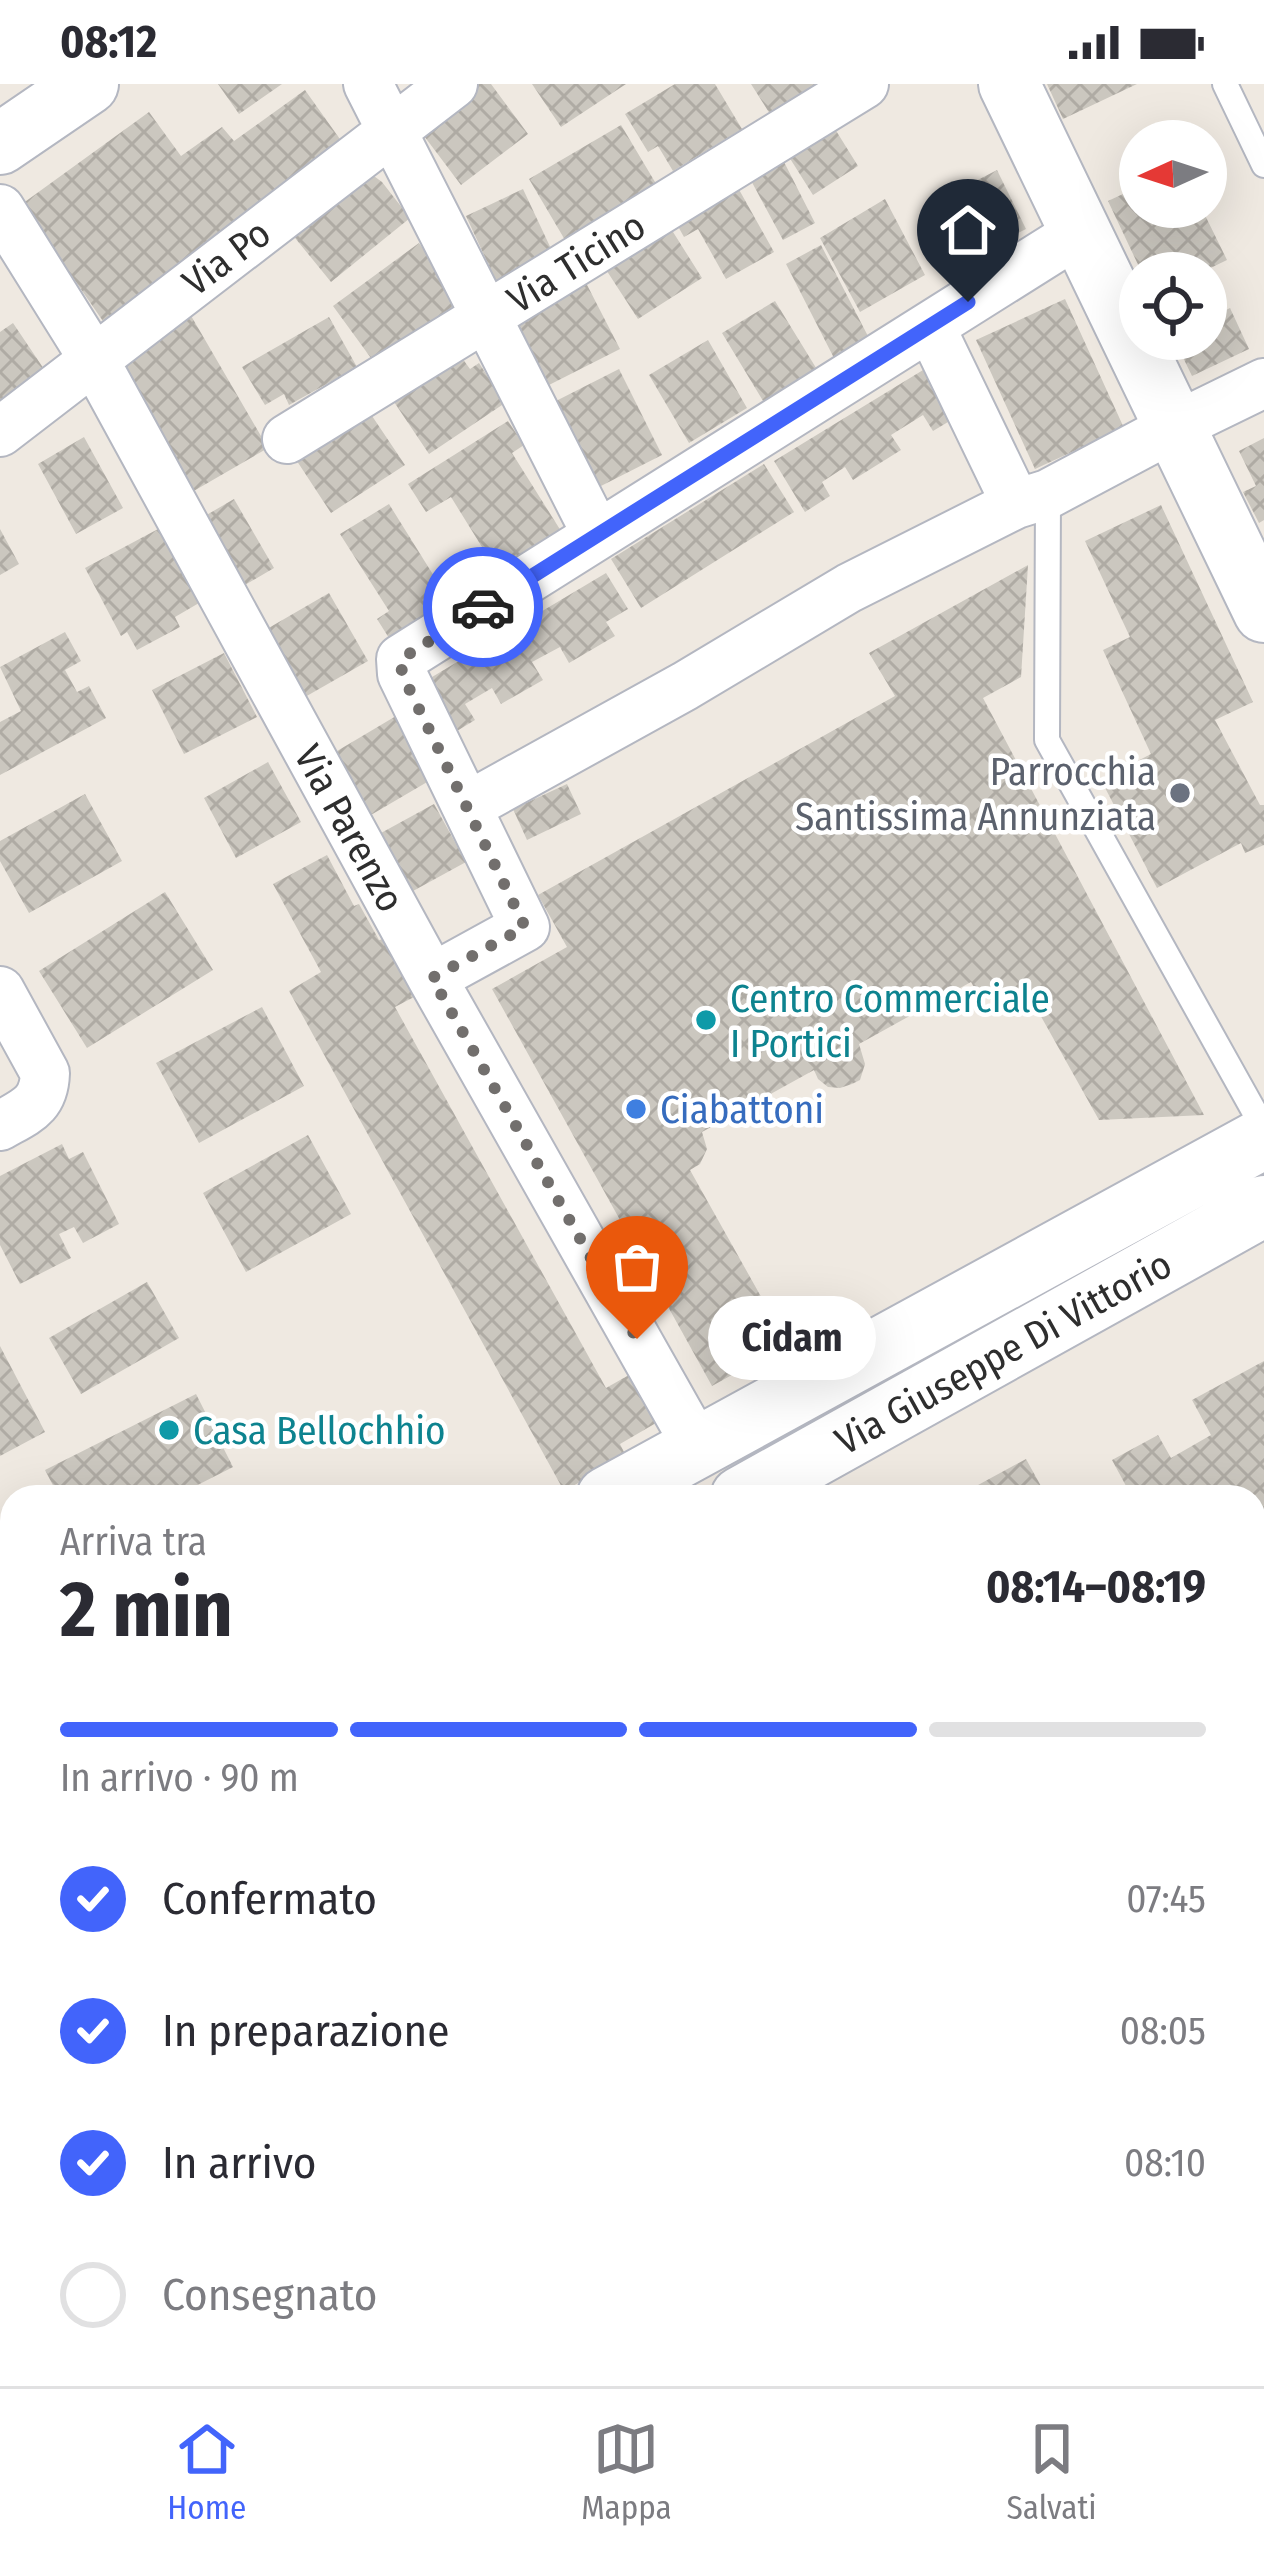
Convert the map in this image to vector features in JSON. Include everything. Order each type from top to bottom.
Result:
[{"type":"street","points":[[0,143],[88,84]]},
{"type":"street","points":[[368,84],[597,535]]},
{"type":"street","name":"Via Po","points":[[0,431],[453,84]]},
{"type":"street","name":"Via Ticino","points":[[286,439],[864,84]]},
{"type":"street","points":[[1009,84],[1264,612]]},
{"type":"street","name":"Via Parenzo","points":[[0,208],[93,358],[432,978],[698,1448]]},
{"type":"street","points":[[432,978],[525,927],[402,674],[401,659],[1082,231]]},
{"type":"street","points":[[930,326],[1032,499]]},
{"type":"street","points":[[468,806],[685,686],[849,588],[1264,383]]},
{"type":"street","points":[[0,991],[45,1073],[40,1098],[0,1126]]},
{"type":"street","name":"Via Giuseppe Di Vittorio","points":[[629,1485],[1070,1234],[1264,1134]]},
{"type":"street","name":"Via Giuseppe Di Vittorio","points":[[764,1485],[1264,1206]]},
{"type":"lane","points":[[1225,84],[1264,165]]},
{"type":"lane","points":[[1032,499],[1048,740],[1264,1134]]},
{"type":"building","points":[[218,84],[282,84],[239,114]]},
{"type":"building","points":[[468,84],[491,84],[528,134],[461,185],[415,124]]},
{"type":"building","points":[[532,84],[626,84],[561,127]]},
{"type":"building","points":[[675,84],[715,84],[742,129],[673,171],[658,146],[648,152],[625,114]]},
{"type":"building","points":[[751,84],[816,84],[770,114]]},
{"type":"building","points":[[1047,84],[1137,84],[1063,119]]},
{"type":"building","points":[[305,90],[342,142],[270,193],[279,206],[105,324],[22,204],[149,112],[181,156],[222,127],[234,141]]},
{"type":"building","points":[[830,121],[858,166],[813,195],[784,149]]},
{"type":"building","points":[[621,125],[658,187],[565,240],[529,179]]},
{"type":"building","points":[[781,156],[815,223],[783,240],[747,173]]},
{"type":"building","points":[[997,170],[1026,229],[945,270],[929,239],[935,236],[922,209]]},
{"type":"building","points":[[367,171],[382,182],[410,218],[331,282],[291,233]]},
{"type":"building","points":[[737,186],[774,252],[726,279],[698,229],[684,237],[675,221]]},
{"type":"building","points":[[523,189],[553,253],[496,281],[466,216]]},
{"type":"building","points":[[1119,196],[1119,224],[1108,201]]},
{"type":"building","points":[[885,199],[925,275],[860,312],[820,238]]},
{"type":"building","points":[[668,224],[702,278],[638,319],[603,265]]},
{"type":"building","points":[[1121,228],[1211,228],[1223,252],[1132,252]]},
{"type":"building","points":[[419,243],[462,302],[376,365],[333,306]]},
{"type":"building","points":[[821,245],[871,342],[835,360],[786,264]]},
{"type":"building","points":[[585,281],[620,349],[549,385],[514,318]]},
{"type":"building","points":[[1065,299],[1124,428],[1035,469],[976,340]]},
{"type":"building","points":[[775,301],[821,376],[768,409],[722,333]]},
{"type":"building","points":[[1227,310],[1249,349],[1227,359]]},
{"type":"building","points":[[190,314],[268,448],[192,492],[114,359]]},
{"type":"building","points":[[329,317],[357,367],[289,405],[284,394],[265,405],[242,367]]},
{"type":"building","points":[[13,323],[52,381],[0,418],[0,332]]},
{"type":"building","points":[[708,340],[747,408],[689,443],[649,375]]},
{"type":"building","points":[[457,351],[470,369],[479,363],[505,403],[429,454],[390,396]]},
{"type":"building","points":[[1184,360],[1226,360],[1192,376]]},
{"type":"building","points":[[928,367],[958,416],[933,431],[923,415],[891,435],[901,450],[853,480],[845,467],[822,482],[830,496],[805,512],[774,461]]},
{"type":"building","points":[[619,369],[662,455],[595,489],[552,403]]},
{"type":"building","points":[[366,407],[405,465],[331,513],[293,455]]},
{"type":"building","points":[[508,421],[524,445],[512,453],[566,539],[478,596],[457,563],[482,547],[451,497],[426,512],[408,484]]},
{"type":"building","points":[[84,437],[123,508],[76,534],[38,464]]},
{"type":"building","points":[[1264,438],[1264,520],[1259,523],[1243,492],[1256,486],[1239,451]]},
{"type":"building","points":[[764,464],[794,512],[641,608],[611,559]]},
{"type":"building","points":[[234,499],[274,568],[238,589],[198,520]]},
{"type":"building","points":[[389,504],[437,581],[442,578],[459,605],[394,646],[377,619],[389,611],[340,534]]},
{"type":"building","points":[[1161,505],[1253,702],[1215,720],[1264,805],[1264,845],[1245,853],[1241,843],[1157,888],[1101,780],[1151,754],[1103,650],[1130,637],[1085,541]]},
{"type":"building","points":[[160,528],[199,603],[175,617],[180,627],[137,650],[127,632],[121,636],[85,568]]},
{"type":"building","points":[[0,529],[19,564],[0,575]]},
{"type":"building","name":"Centro Commerciale I Portici","points":[[1028,565],[1021,677],[983,698],[1204,1115],[1099,1120],[1029,995],[1013,1002],[993,1001],[971,982],[859,1044],[865,1064],[860,1080],[828,1087],[814,1070],[702,1132],[707,1149],[700,1164],[690,1170],[796,1359],[757,1381],[748,1366],[712,1386],[492,989],[567,947],[538,895],[895,696],[869,653]]},
{"type":"building","points":[[606,573],[628,609],[606,622],[615,636],[569,663],[560,647],[532,662],[543,680],[501,704],[492,688],[465,704],[475,720],[452,734],[422,683]]},
{"type":"building","points":[[329,593],[368,661],[298,701],[260,633]]},
{"type":"building","points":[[65,632],[81,661],[65,670],[77,692],[89,686],[106,718],[0,775],[0,722],[21,711],[0,667]]},
{"type":"building","points":[[224,653],[257,717],[184,754],[152,690]]},
{"type":"building","points":[[396,716],[434,778],[364,819],[327,757]]},
{"type":"building","points":[[268,762],[301,822],[236,858],[204,798]]},
{"type":"building","points":[[567,784],[581,814],[527,840],[513,809]]},
{"type":"building","points":[[85,794],[122,861],[29,913],[0,861],[0,841]]},
{"type":"building","points":[[434,804],[466,862],[413,891],[381,833]]},
{"type":"building","points":[[327,855],[354,906],[359,904],[379,940],[384,939],[414,997],[395,1007],[606,1388],[629,1375],[656,1423],[620,1444],[626,1456],[575,1485],[561,1485],[289,991],[321,972],[273,884]]},
{"type":"building","points":[[165,892],[213,970],[87,1048],[39,971]]},
{"type":"building","points":[[262,1007],[304,1086],[199,1143],[156,1063]]},
{"type":"building","points":[[308,1135],[351,1214],[246,1272],[203,1193]]},
{"type":"building","points":[[62,1144],[69,1159],[83,1152],[119,1224],[83,1243],[74,1227],[59,1234],[71,1258],[20,1284],[0,1245],[0,1176]]},
{"type":"building","points":[[147,1282],[179,1338],[81,1394],[49,1338]]},
{"type":"building","points":[[0,1346],[45,1432],[0,1456]]},
{"type":"building","points":[[1264,1361],[1264,1485],[1126,1485],[1112,1460],[1158,1435],[1171,1458],[1211,1435],[1192,1400]]},
{"type":"building","name":"Casa Bellochhio","points":[[196,1394],[233,1467],[198,1485],[53,1485],[45,1470]]},
{"type":"building","points":[[1026,1459],[1040,1485],[978,1485]]},
{"type":"way so far","points":[[483,607],[401,659],[402,674],[525,927],[432,978],[637,1339]]},
{"type":"place","name":"Parrocchia Santissima Annunziata","points":[[1180,793]]},
{"type":"place","name":"Centro Commerciale I Portici","points":[[706,1020]]},
{"type":"place","name":"Ciabattoni","points":[[636,1109]]},
{"type":"place","name":"Cidam","points":[[637,1339]]},
{"type":"place","name":"Casa Bellochhio","points":[[169,1430]]},
{"type":"route","points":[[483,607],[968,302]]}]
